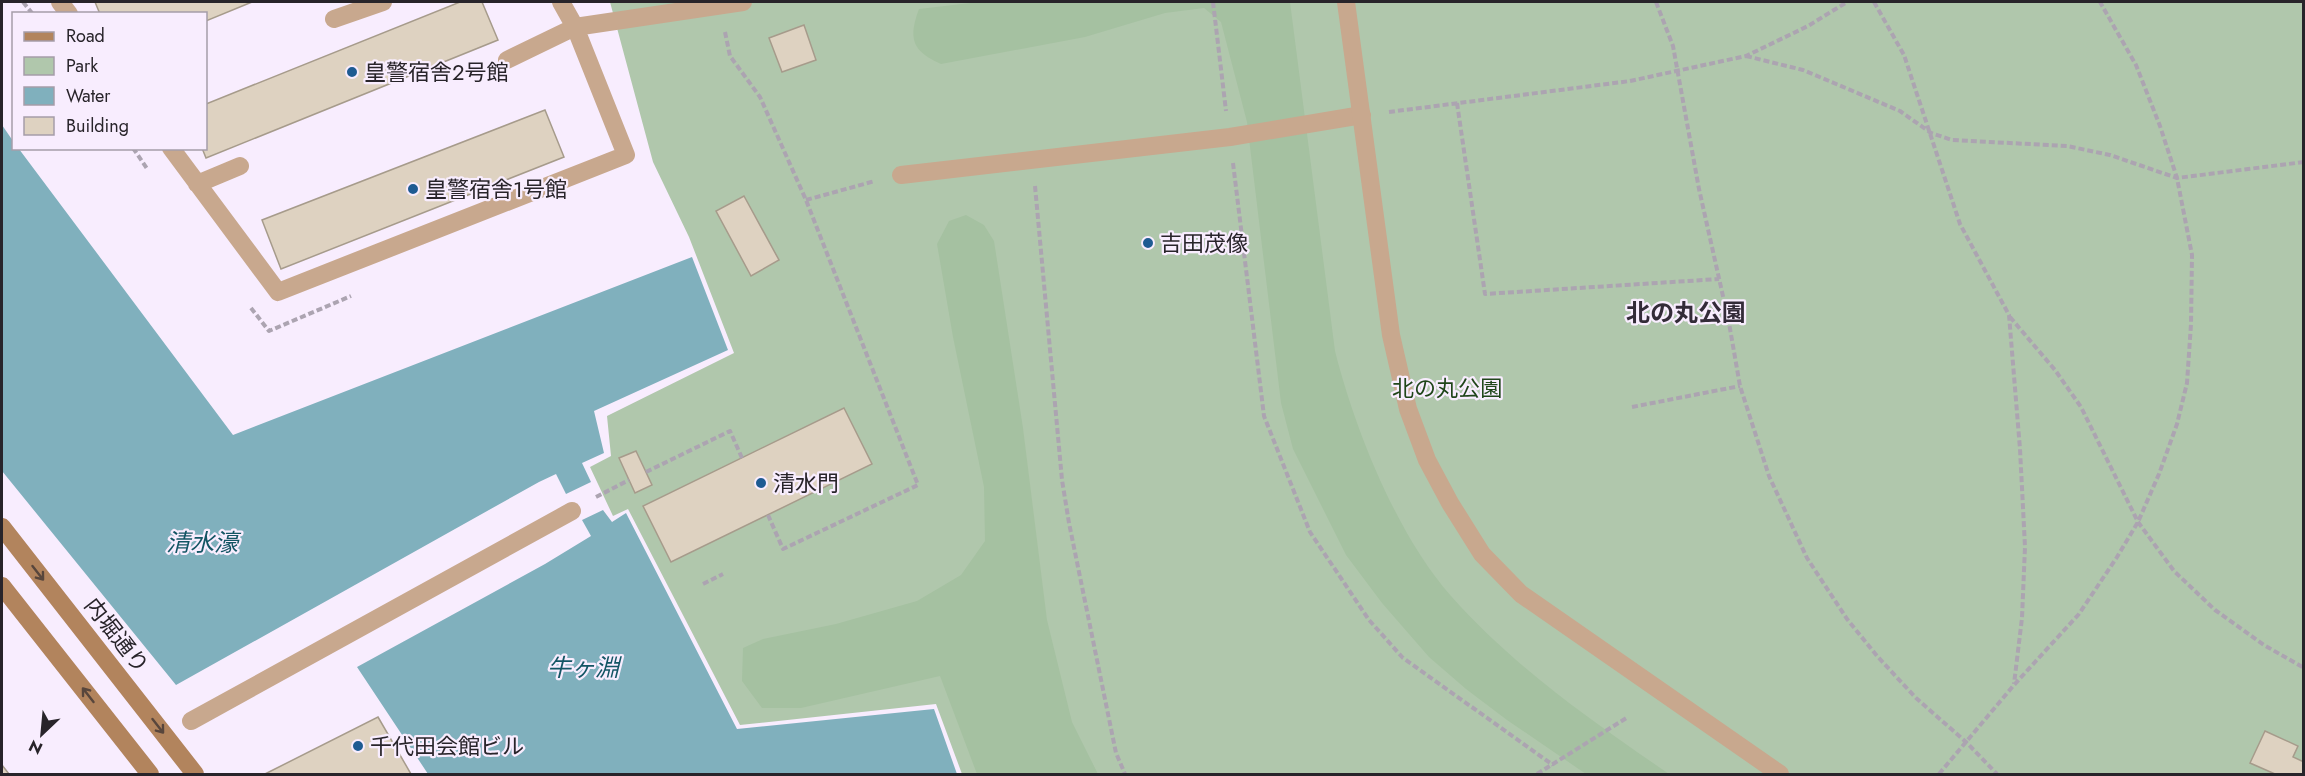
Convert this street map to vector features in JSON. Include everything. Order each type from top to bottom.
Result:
[{"type":"main road","name":"内堀通り","points":[[2,527],[195,774]]},
{"type":"main road","points":[[2,586],[150,774]]},
{"type":"street","points":[[334,19],[383,2]]},
{"type":"street","points":[[172,150],[278,292],[626,155],[575,27],[561,2]]},
{"type":"street","points":[[507,60],[575,27],[743,2]]},
{"type":"street","points":[[1346,2],[1391,335],[1408,409],[1427,460],[1450,503],[1482,554],[1521,594],[1780,774]]},
{"type":"street","points":[[901,175],[1230,137],[1362,115]]},
{"type":"street","points":[[197,184],[240,166]]},
{"type":"street","points":[[191,721],[572,511]]},
{"type":"path","points":[[1213,2],[1264,416],[1310,532],[1370,620],[1403,658],[1553,765]]},
{"type":"path","points":[[1656,2],[1673,46],[1698,189],[1740,386],[1769,476],[1807,558],[1847,619],[1877,656],[1917,698],[1966,742],[1997,774]]},
{"type":"path","points":[[1362,115],[1630,81],[1746,56],[1808,26],[1847,2]]},
{"type":"path","points":[[1874,2],[1905,55],[1960,224],[2009,315],[2055,370],[2081,407],[2138,522],[2174,571],[2215,610],[2264,645],[2304,668]]},
{"type":"path","points":[[1939,774],[2014,684],[2079,614],[2138,522],[2177,424],[2187,383],[2192,255],[2177,178],[2136,65],[2100,2]]},
{"type":"path","points":[[720,4],[730,56],[760,97],[806,200],[918,485],[783,549],[768,515]]},
{"type":"path","points":[[1746,56],[1803,70],[1900,111],[1931,133],[1952,140],[2067,146],[2110,155],[2177,178],[2304,162]]},
{"type":"path","points":[[1457,103],[1485,294],[1719,279]]},
{"type":"path","points":[[1033,161],[1062,480],[1116,753],[1125,774]]},
{"type":"path","points":[[806,200],[870,183]]},
{"type":"path","points":[[2009,315],[2025,547],[2022,618],[2014,684]]},
{"type":"path","points":[[1632,407],[1740,386]]},
{"type":"path","points":[[646,472],[730,431],[742,458]]},
{"type":"path","points":[[605,492],[629,480]]},
{"type":"path","points":[[703,584],[723,574]]},
{"type":"path","points":[[1537,774],[1628,717]]},
{"type":"green space","name":"北の丸公園","points":[[610,2],[2303,2],[2303,774],[962,774],[936,704],[740,725],[628,509],[613,516],[590,467],[611,456],[607,416],[734,353],[689,237],[653,162]]},
{"type":"green space","points":[[979,2],[1290,2],[1335,351],[1366,447],[1396,513],[1431,571],[1475,622],[1527,670],[1555,692],[1669,774],[1586,774],[1507,720],[1429,657],[1382,603],[1346,555],[1293,449],[1281,403],[1247,122],[1221,22],[1204,8],[1165,13],[1085,37],[941,64],[918,49],[913,36],[919,9]]},
{"type":"green space","points":[[966,215],[984,225],[994,241],[1023,428],[1047,620],[1072,722],[1098,774],[977,774],[940,676],[801,708],[762,708],[742,681],[743,648],[763,639],[836,624],[917,601],[961,575],[985,541],[984,487],[953,337],[937,244],[949,221]]},
{"type":"water","name":"清水濠","points":[[2,125],[12,140],[12,150],[20,150],[233,435],[692,257],[728,350],[594,411],[604,453],[582,463],[591,482],[566,494],[556,474],[539,482],[176,685],[2,471]]},
{"type":"water","name":"牛ヶ淵","points":[[603,510],[612,522],[626,513],[737,729],[934,709],[957,774],[428,774],[357,667],[545,564],[591,536],[582,520]]},
{"type":"building","points":[[95,2],[252,2],[207,21],[207,12],[99,12]]},
{"type":"building","name":"皇警宿舎2号館","points":[[460,2],[482,2],[498,40],[206,158],[203,150],[207,150],[207,104]]},
{"type":"building","points":[[804,25],[816,60],[782,72],[769,38]]},
{"type":"building","name":"皇警宿舎1号館","points":[[545,110],[564,157],[281,269],[262,220]]},
{"type":"building","points":[[744,196],[779,260],[751,276],[716,211]]},
{"type":"building","name":"清水門","points":[[844,408],[872,464],[671,562],[643,506]]},
{"type":"building","points":[[636,451],[652,485],[635,493],[619,458]]},
{"type":"building","name":"千代田会館ビル","points":[[378,717],[411,774],[265,774]]},
{"type":"building","points":[[2265,731],[2298,746],[2293,757],[2304,762],[2304,774],[2275,774],[2250,763]]},
{"type":"building","points":[[2,765],[9,774],[2,774]]},
{"type":"place","name":"皇警宿舎2号館","points":[[352,72]]},
{"type":"place","name":"皇警宿舎1号館","points":[[413,189]]},
{"type":"place","name":"吉田茂像","points":[[1148,243]]},
{"type":"place","name":"清水門","points":[[761,483]]},
{"type":"place","name":"千代田会館ビル","points":[[358,746]]},
{"type":"district","name":"北の丸公園","points":[[1686,312]]}]
